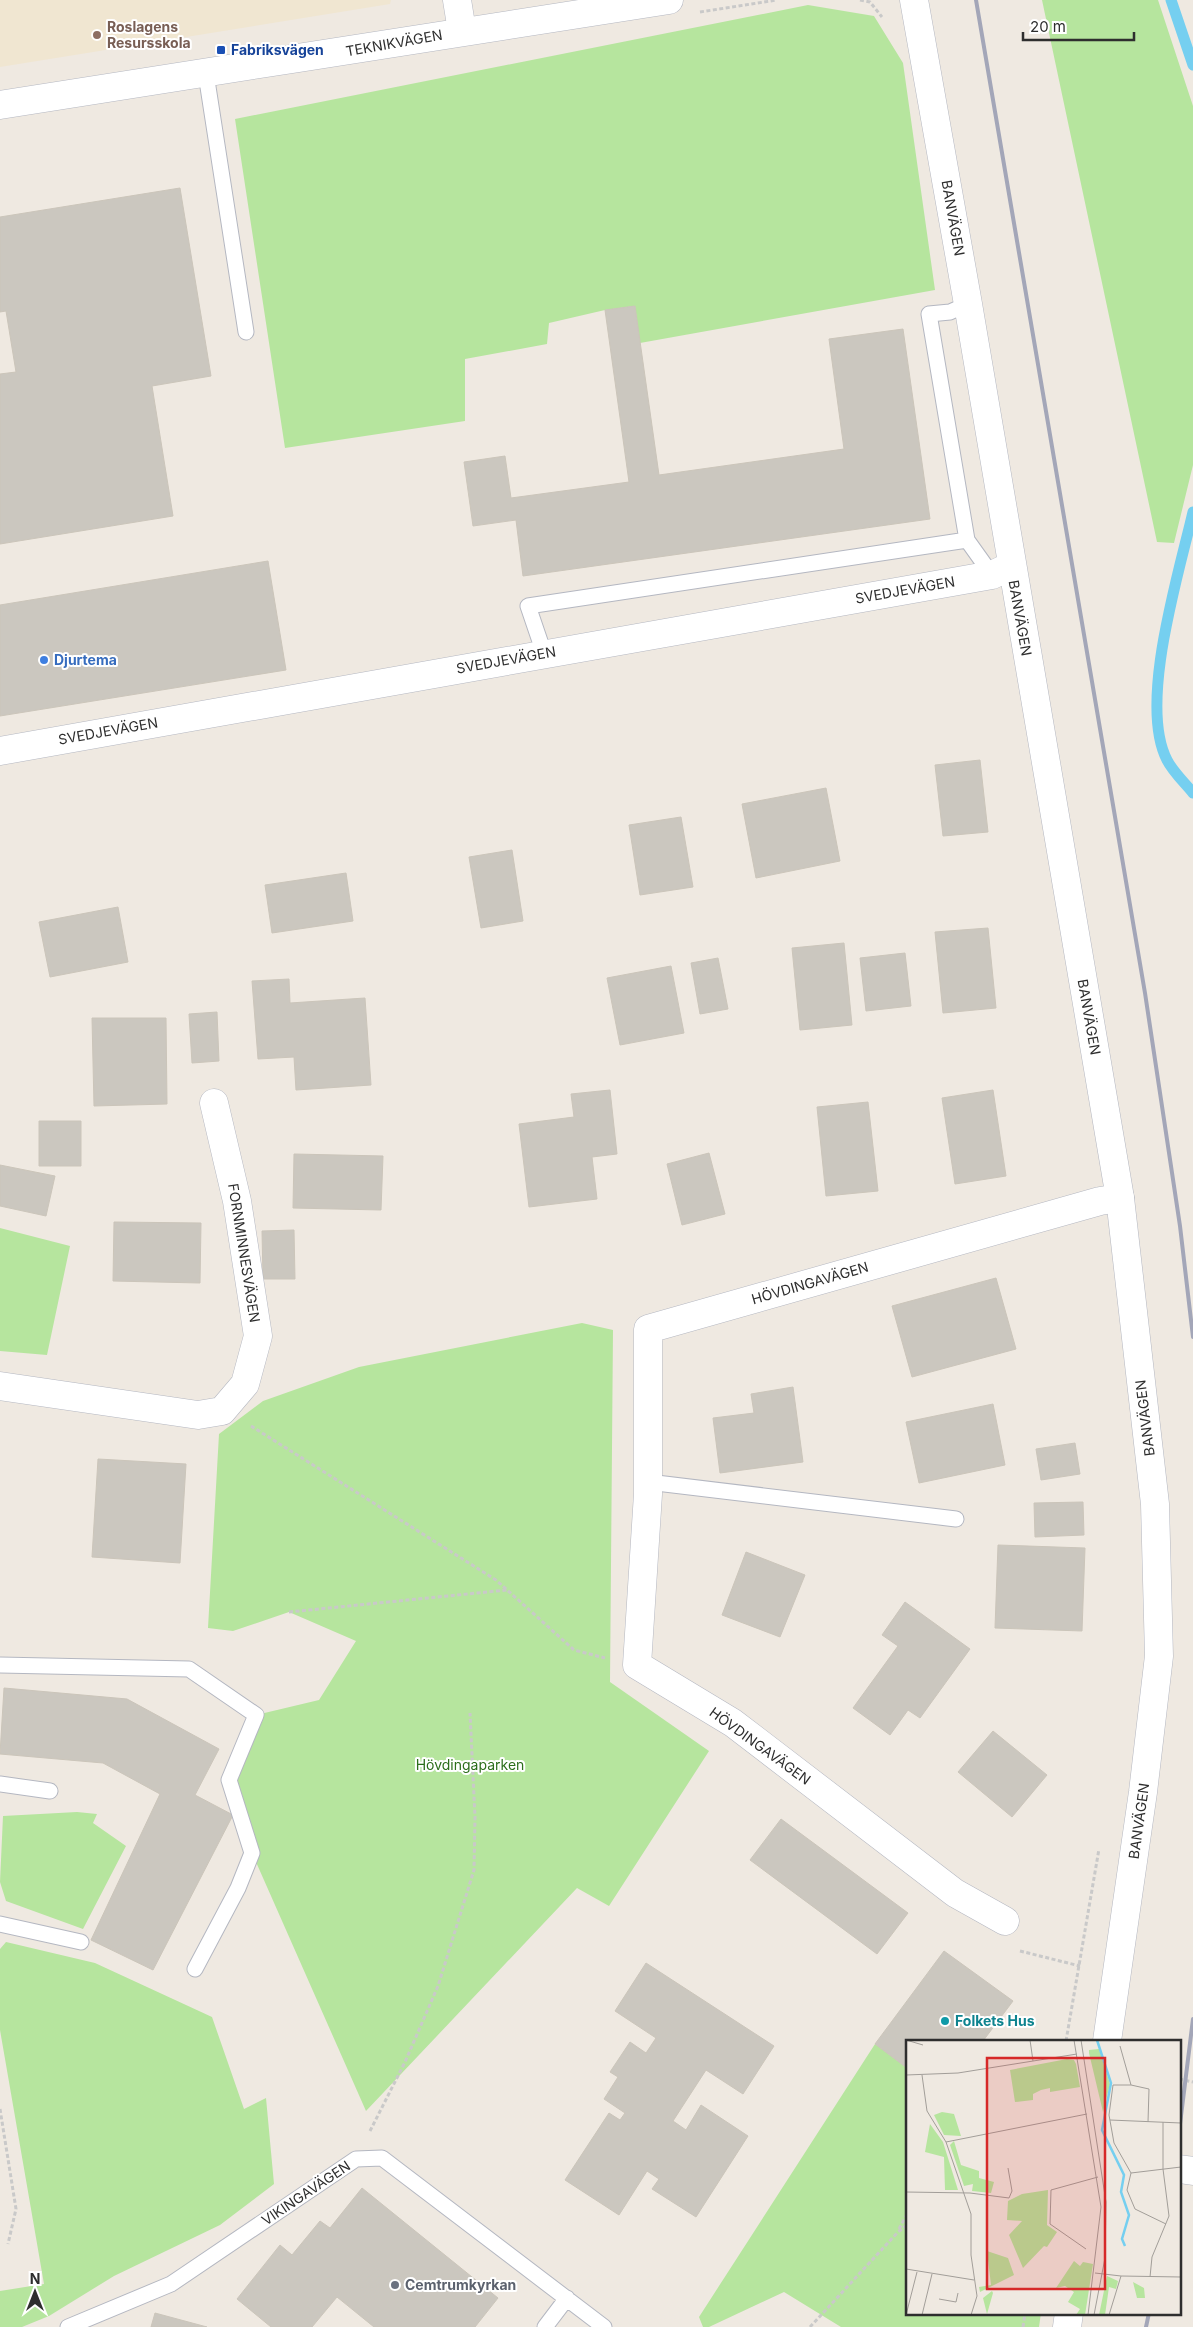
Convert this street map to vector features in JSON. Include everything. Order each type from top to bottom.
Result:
[{"type":"street","points":[[457,0],[462,31]]},
{"type":"street","name":"TEKNIKVÄGEN","points":[[0,105],[669,0]]},
{"type":"street","name":"BANVÄGEN","points":[[914,0],[968,304],[1002,571],[1120,1198],[1155,1504],[1159,1656],[1143,1792],[1107,2040]]},
{"type":"street","name":"SVEDJEVÄGEN","points":[[0,750],[1002,571]]},
{"type":"street","name":"FORNMINNESVÄGEN","points":[[214,1103],[237,1201],[258,1336],[246,1384],[222,1411]]},
{"type":"street","name":"HÖVDINGAVÄGEN","points":[[1005,1921],[955,1893],[733,1723],[637,1665],[648,1482],[648,1329],[1091,1204],[1120,1198]]},
{"type":"street","points":[[0,1386],[198,1415],[222,1411]]},
{"type":"street","points":[[1180,2169],[1193,2171]]},
{"type":"street","points":[[1067,2327],[1069,2314]]},
{"type":"lane","points":[[206,74],[246,332]]},
{"type":"lane","points":[[968,304],[950,312],[929,314],[967,540],[1002,571]]},
{"type":"lane","points":[[544,653],[528,606],[967,540]]},
{"type":"lane","points":[[648,1482],[956,1519]]},
{"type":"lane","points":[[0,1665],[189,1669],[256,1715],[229,1780],[252,1853],[238,1888],[195,1969]]},
{"type":"lane","points":[[0,1784],[50,1791]]},
{"type":"lane","points":[[0,1924],[81,1942]]},
{"type":"lane","name":"VIKINGAVÄGEN","points":[[68,2327],[171,2284],[356,2159],[382,2158],[604,2327]]},
{"type":"lane","points":[[545,2327],[567,2298]]},
{"type":"path","points":[[222,1411],[280,1442],[496,1580],[574,1650],[637,1665]]},
{"type":"path","points":[[289,1612],[508,1590]]},
{"type":"path","points":[[356,2159],[405,2062],[438,1986],[474,1870],[475,1817],[470,1713]]},
{"type":"path","points":[[1066,2040],[1100,1841]]},
{"type":"path","points":[[1005,1921],[1019,1951],[1080,1966]]},
{"type":"path","points":[[1180,2079],[1193,2082]]},
{"type":"path","points":[[0,2109],[16,2209],[8,2244]]},
{"type":"path","points":[[898,2232],[906,2216]]},
{"type":"path","points":[[810,2327],[898,2232],[906,2226]]},
{"type":"path","points":[[1023,2327],[1025,2314]]},
{"type":"shaded area","name":"Roslagens Resursskola","points":[[0,0],[391,0],[390,4],[0,67]]},
{"type":"green space","points":[[1042,0],[1158,0],[1193,106],[1193,465],[1174,543],[1157,542]]},
{"type":"green space","points":[[808,5],[874,16],[903,63],[935,290],[640,343],[635,306],[605,310],[549,323],[547,344],[465,359],[465,421],[285,448],[235,119]]},
{"type":"green space","points":[[0,1228],[70,1246],[47,1355],[0,1351]]},
{"type":"green space","name":"Hövdingaparken","points":[[582,1323],[613,1330],[610,1682],[709,1751],[609,1906],[577,1888],[366,2111],[252,1853],[229,1780],[256,1715],[319,1700],[356,1641],[289,1612],[233,1631],[208,1628],[219,1434],[263,1401],[359,1367]]},
{"type":"green space","points":[[77,1812],[97,1814],[93,1823],[126,1846],[83,1929],[6,1901],[0,1882],[3,1816]]},
{"type":"green space","points":[[6,1942],[95,1963],[212,2017],[244,2109],[266,2098],[274,2184],[220,2225],[114,2276],[49,2316],[22,2327],[0,2327],[0,2291],[44,2284],[0,2030],[0,1949]]},
{"type":"green space","points":[[875,2044],[906,2067],[906,2314],[1041,2314],[1039,2327],[841,2327],[784,2292],[709,2327],[703,2327],[699,2317]]},
{"type":"building","points":[[180,188],[211,376],[152,386],[173,516],[0,544],[0,374],[16,372],[6,311],[0,312],[0,217]]},
{"type":"building","points":[[635,306],[659,475],[844,449],[829,339],[903,329],[930,519],[523,576],[516,520],[473,526],[464,462],[505,456],[511,498],[629,482],[605,310]]},
{"type":"building","points":[[268,561],[286,670],[0,716],[0,605]]},
{"type":"building","points":[[980,760],[988,832],[943,836],[935,765]]},
{"type":"building","points":[[826,788],[840,861],[756,878],[742,804]]},
{"type":"building","points":[[681,817],[693,887],[640,895],[629,825]]},
{"type":"building","points":[[512,850],[523,921],[481,928],[469,857]]},
{"type":"building","points":[[346,873],[353,921],[272,933],[265,885]]},
{"type":"building","points":[[118,907],[128,962],[50,977],[39,922]]},
{"type":"building","points":[[988,928],[996,1008],[943,1013],[935,932]]},
{"type":"building","points":[[844,943],[852,1025],[800,1030],[792,948]]},
{"type":"building","points":[[905,953],[911,1006],[866,1011],[860,958]]},
{"type":"building","points":[[718,958],[728,1009],[700,1014],[691,963]]},
{"type":"building","points":[[671,966],[684,1033],[620,1045],[607,978]]},
{"type":"building","points":[[289,979],[290,1003],[365,998],[371,1085],[296,1090],[294,1057],[258,1059],[252,981]]},
{"type":"building","points":[[217,1012],[219,1061],[192,1063],[189,1014]]},
{"type":"building","points":[[92,1018],[166,1018],[167,1104],[94,1106]]},
{"type":"building","points":[[610,1090],[617,1154],[592,1157],[597,1199],[529,1207],[519,1124],[574,1117],[571,1094]]},
{"type":"building","points":[[993,1090],[1006,1176],[955,1184],[942,1098]]},
{"type":"building","points":[[868,1102],[878,1191],[826,1196],[817,1107]]},
{"type":"building","points":[[39,1121],[81,1121],[81,1166],[39,1166]]},
{"type":"building","points":[[709,1153],[725,1214],[682,1225],[667,1164]]},
{"type":"building","points":[[294,1154],[383,1156],[381,1210],[293,1208]]},
{"type":"building","points":[[0,1165],[55,1176],[46,1216],[0,1206]]},
{"type":"building","points":[[114,1222],[201,1223],[200,1283],[113,1281]]},
{"type":"building","points":[[294,1230],[295,1279],[263,1279],[262,1231]]},
{"type":"building","points":[[996,1278],[1016,1349],[912,1377],[892,1306]]},
{"type":"building","points":[[793,1387],[803,1462],[720,1473],[713,1418],[754,1413],[751,1394]]},
{"type":"building","points":[[993,1404],[1005,1465],[919,1483],[906,1422]]},
{"type":"building","points":[[1075,1443],[1080,1474],[1041,1480],[1036,1449]]},
{"type":"building","points":[[98,1459],[186,1464],[180,1563],[92,1557]]},
{"type":"building","points":[[1083,1502],[1084,1535],[1035,1537],[1034,1503]]},
{"type":"building","points":[[998,1545],[1085,1548],[1082,1631],[995,1628]]},
{"type":"building","points":[[746,1552],[805,1575],[780,1637],[722,1615]]},
{"type":"building","points":[[905,1602],[970,1649],[920,1718],[908,1710],[890,1735],[853,1708],[898,1646],[882,1635]]},
{"type":"building","points":[[4,1688],[127,1699],[219,1749],[195,1795],[233,1815],[153,1970],[91,1940],[160,1794],[103,1763],[0,1754]]},
{"type":"building","points":[[993,1731],[1047,1775],[1012,1817],[958,1772]]},
{"type":"building","points":[[781,1819],[908,1913],[877,1954],[750,1860]]},
{"type":"building","name":"Folkets Hus","points":[[944,1951],[1013,2001],[984,2040],[906,2040],[906,2067],[875,2044]]},
{"type":"building","points":[[646,1963],[774,2046],[743,2094],[706,2070],[673,2121],[686,2130],[701,2105],[748,2136],[696,2217],[652,2189],[659,2179],[647,2171],[619,2215],[565,2180],[609,2113],[620,2120],[625,2113],[604,2099],[618,2077],[610,2072],[630,2042],[646,2053],[656,2038],[615,2011]]},
{"type":"building","points":[[362,2188],[498,2298],[475,2327],[374,2327],[337,2297],[312,2327],[271,2327],[237,2299],[280,2245],[292,2255],[320,2221],[330,2228]]},
{"type":"building","points":[[155,2313],[207,2327],[151,2327]]},
{"type":"waterway","points":[[1171,0],[1193,65]]},
{"type":"waterway","points":[[1193,512],[1164,638],[1157,706],[1159,736],[1167,760],[1193,793]]},
{"type":"railway","points":[[976,0],[1145,993],[1180,1226],[1193,1337]]},
{"type":"railway","points":[[1180,2124],[1193,2019]]},
{"type":"railway","points":[[1146,2327],[1149,2314]]},
{"type":"place","name":"Roslagens Resursskola","points":[[97,35]]},
{"type":"place","name":"Fabriksvägen","points":[[221,50]]},
{"type":"place","name":"Djurtema","points":[[44,660]]},
{"type":"place","name":"Folkets Hus","points":[[945,2021]]},
{"type":"place","name":"Cemtrumkyrkan","points":[[395,2285]]}]
